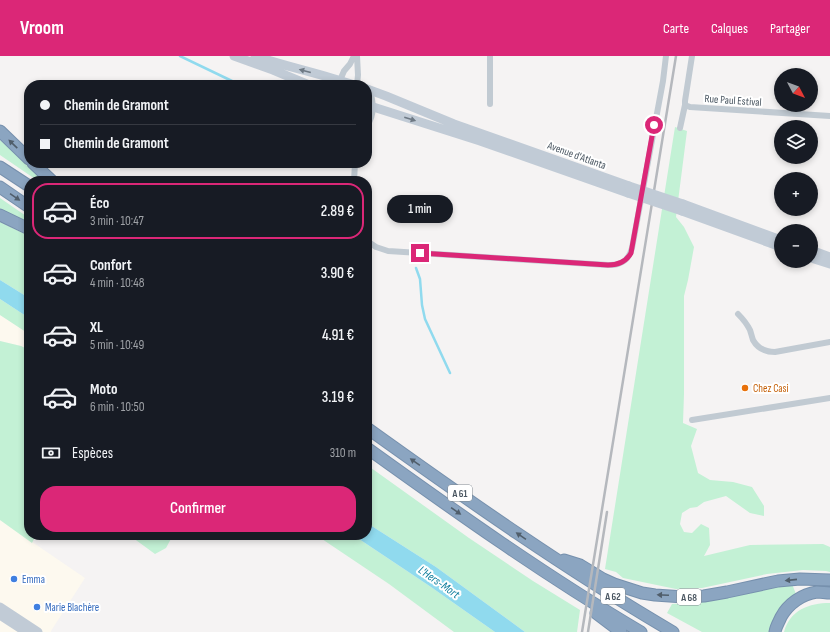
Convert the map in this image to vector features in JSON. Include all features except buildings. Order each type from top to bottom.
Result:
[{"type":"highway","points":[[0,131],[24,154]]},
{"type":"highway","points":[[0,167],[24,183]]},
{"type":"highway","points":[[38,168],[47,176]]},
{"type":"highway","points":[[0,187],[24,204]]},
{"type":"highway","points":[[0,215],[24,227]]},
{"type":"highway","name":"A 61","points":[[372,431],[554,558]]},
{"type":"highway","name":"A 61","points":[[372,452],[539,568],[640,632]]},
{"type":"highway","name":"A 68","points":[[554,558],[580,565],[620,587],[655,595],[684,597],[704,596],[778,581],[800,579],[830,580]]},
{"type":"highway","name":"A 62","points":[[554,558],[672,632]]},
{"type":"highway","points":[[539,568],[622,632]]},
{"type":"highway","points":[[776,632],[776,628],[783,614],[792,604],[805,596],[817,592],[830,593]]},
{"type":"main road","points":[[234,56],[297,80]]},
{"type":"main road","points":[[255,56],[330,80]]},
{"type":"main road","name":"Avenue d'Atlanta","points":[[372,91],[454,124],[682,208],[774,244]]},
{"type":"main road","name":"Avenue d'Atlanta","points":[[372,107],[629,189]]},
{"type":"main road","name":"Avenue d'Atlanta","points":[[682,208],[774,238]]},
{"type":"main road","points":[[818,253],[830,257]]},
{"type":"main road","points":[[818,260],[830,264]]},
{"type":"main road","points":[[0,607],[38,632]]},
{"type":"main road","points":[[0,615],[26,632]]},
{"type":"street","points":[[340,80],[344,70],[350,64],[354,56]]},
{"type":"street","points":[[357,56],[357,80]]},
{"type":"street","points":[[490,56],[490,104]]},
{"type":"street","points":[[372,244],[388,251],[608,265],[617,265],[624,262],[629,256],[632,248],[663,81],[666,56]]},
{"type":"street","points":[[680,128],[686,105],[685,101],[692,56]]},
{"type":"street","name":"Rue Paul Estival","points":[[686,105],[690,107],[830,116]]},
{"type":"street","points":[[738,314],[750,330],[754,341],[760,348],[768,352],[830,342]]},
{"type":"street","points":[[692,420],[830,398]]},
{"type":"shaded area","points":[[0,315],[24,331],[24,348],[0,341]]},
{"type":"shaded area","points":[[0,520],[24,536],[24,540],[29,540],[85,578],[51,632],[0,632]]},
{"type":"green space","points":[[675,127],[687,131],[676,217],[684,227],[694,247],[684,296],[683,423],[697,429],[691,446],[698,473],[710,480],[733,482],[752,487],[764,506],[764,516],[750,513],[726,496],[704,502],[697,507],[690,508],[682,513],[680,524],[684,532],[692,533],[701,524],[709,528],[710,545],[704,556],[750,545],[823,544],[830,547],[830,572],[803,570],[767,574],[702,588],[676,589],[623,578],[616,572],[605,569]]},
{"type":"green space","points":[[0,140],[24,161],[24,168],[31,168],[40,176],[31,176],[0,155]]},
{"type":"green space","points":[[0,198],[24,215],[24,222],[0,210]]},
{"type":"green space","points":[[0,222],[24,234],[24,295],[0,280]]},
{"type":"green space","points":[[0,299],[24,315],[24,331],[0,315]]},
{"type":"green space","points":[[0,341],[24,348],[24,537],[0,520]]},
{"type":"green space","points":[[372,469],[469,538],[533,581],[580,610],[577,632],[525,632],[436,567],[372,526]]},
{"type":"green space","points":[[136,540],[170,540],[166,548],[155,554]]},
{"type":"green space","points":[[323,540],[360,540],[495,632],[454,632],[389,584]]},
{"type":"green space","points":[[792,584],[796,594],[779,610],[773,621],[770,632],[702,632],[667,613],[672,604],[703,602]]},
{"type":"green space","points":[[830,603],[830,632],[784,632],[791,618],[801,609],[815,604]]},
{"type":"water","points":[[0,280],[24,295],[24,315],[0,299]]},
{"type":"water","name":"L'Hers-Mort","points":[[372,526],[436,567],[525,632],[495,632],[360,540],[372,540]]},
{"type":"waterway","points":[[180,56],[230,80]]},
{"type":"waterway","points":[[416,268],[420,279],[422,305],[425,319],[450,373]]},
{"type":"railway","points":[[582,632],[676,56]]},
{"type":"railway","points":[[588,632],[607,512]]},
{"type":"place","name":"Chez Casi","points":[[745,388]]},
{"type":"place","name":"Emma","points":[[14,579]]},
{"type":"place","name":"Marie Blachère","points":[[37,607]]},
{"type":"route","points":[[420,253],[608,265],[621,264],[631,253],[654,125]]}]
